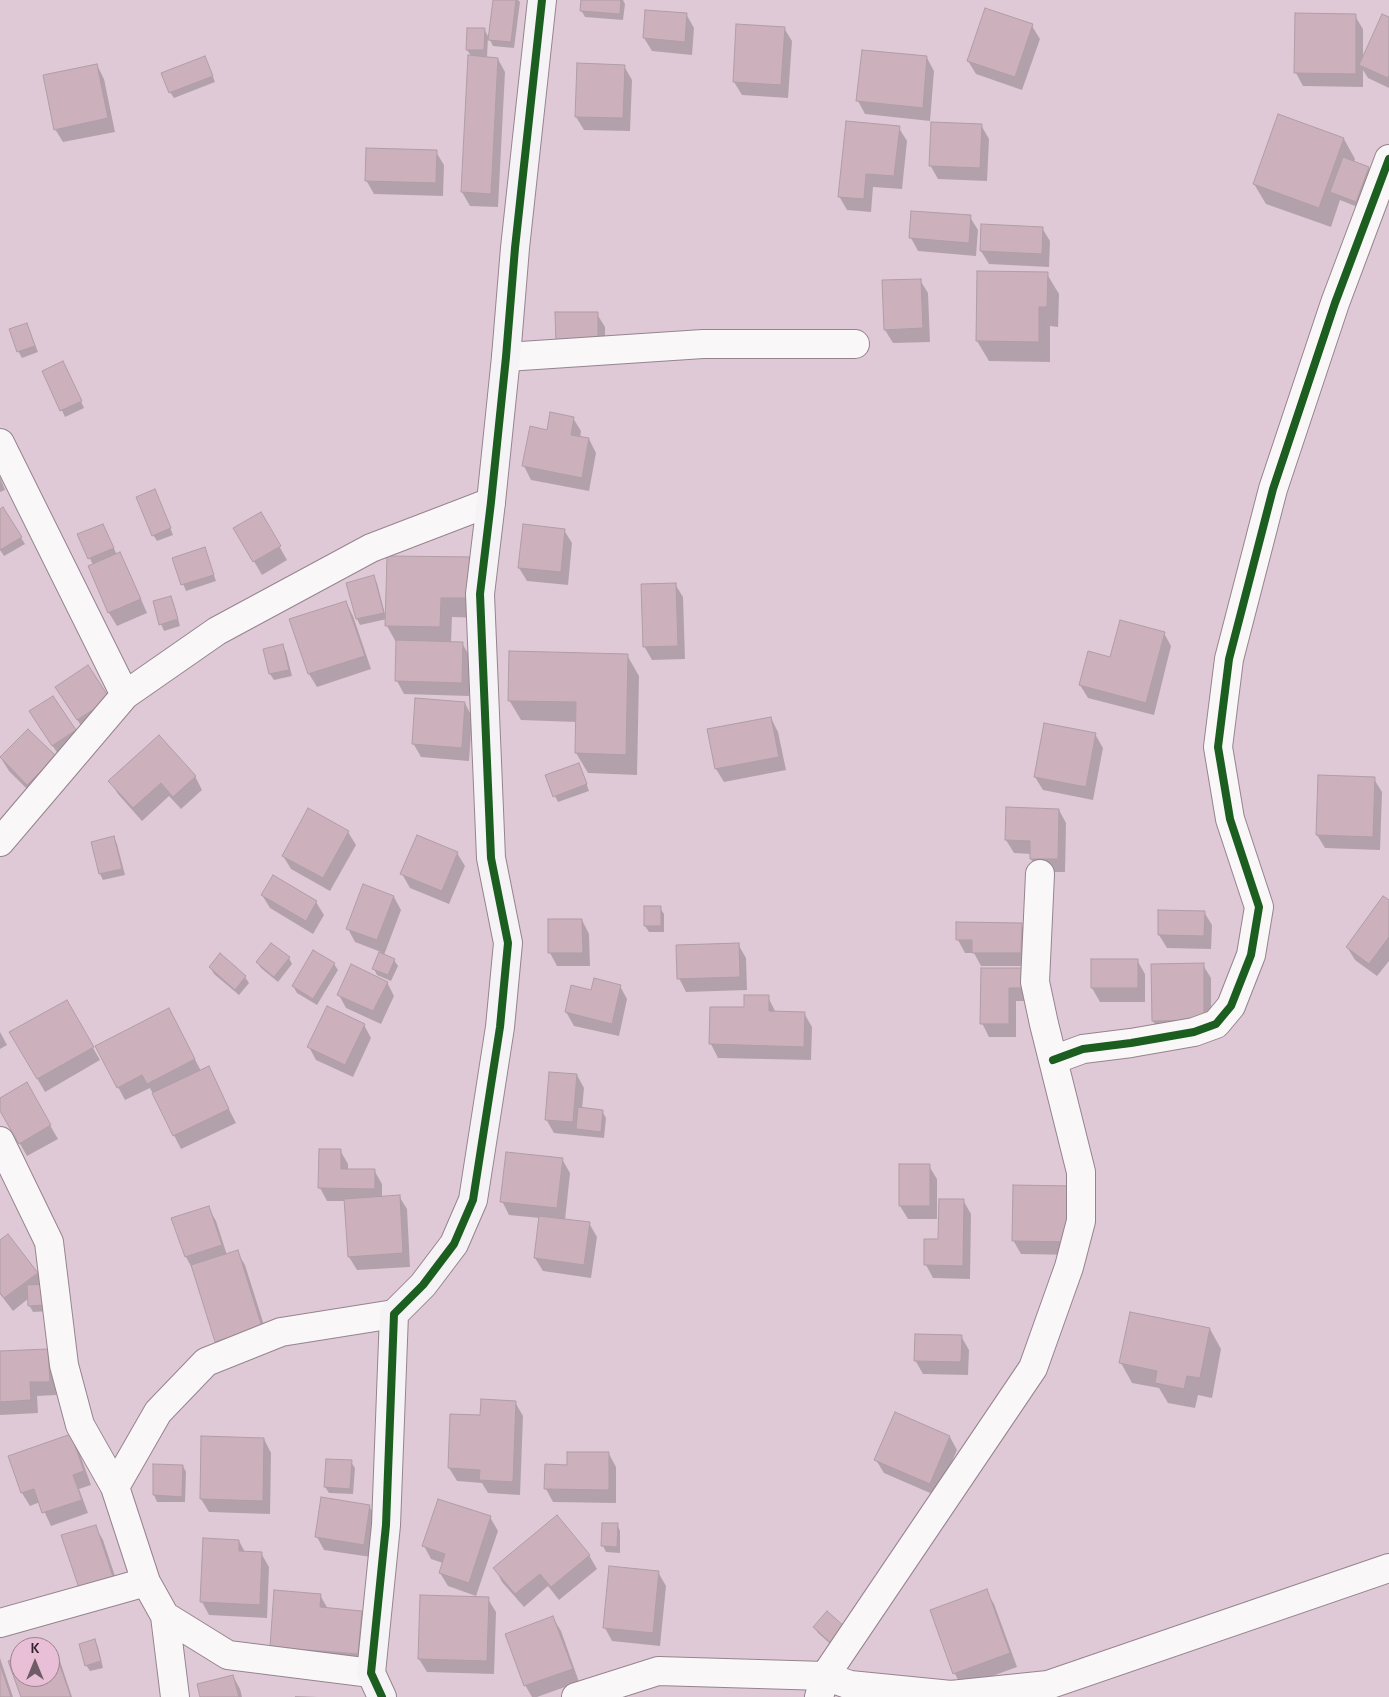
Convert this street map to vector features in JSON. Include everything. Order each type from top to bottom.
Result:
[{"type":"street","points":[[115,1487],[158,1412],[206,1362],[281,1332],[394,1314],[423,1285],[454,1244],[473,1200],[500,1027],[508,943],[491,858],[480,594],[542,0]]},
{"type":"street","points":[[1053,1060],[1083,1049],[1194,1032],[1216,1024],[1231,1006],[1251,955],[1260,907],[1230,819],[1218,748],[1229,659],[1273,489],[1335,303],[1389,159]]},
{"type":"street","points":[[506,357],[703,344],[855,344]]},
{"type":"street","points":[[0,443],[125,695]]},
{"type":"street","points":[[0,842],[125,695],[218,631],[371,548],[491,502]]},
{"type":"street","points":[[822,1686],[1033,1368],[1069,1267],[1081,1221],[1081,1172],[1036,982],[1040,874]]},
{"type":"street","points":[[0,1141],[49,1242],[64,1365],[80,1425],[115,1487],[146,1582],[165,1616],[175,1697]]},
{"type":"street","points":[[382,1697],[371,1672],[386,1525],[394,1314]]},
{"type":"street","points":[[576,1697],[658,1671],[822,1686],[850,1685],[951,1695],[1051,1691],[1389,1568]]},
{"type":"street","points":[[0,1623],[146,1582]]},
{"type":"street","points":[[165,1616],[228,1655],[371,1672]]},
{"type":"building","points":[[493,0],[516,0],[511,42],[488,40]]},
{"type":"building","points":[[581,0],[621,0],[620,14],[580,11]]},
{"type":"building","points":[[985,8],[1033,24],[1015,77],[967,61]]},
{"type":"building","points":[[645,10],[687,13],[685,42],[643,38]]},
{"type":"building","points":[[1295,13],[1356,14],[1356,74],[1294,73]]},
{"type":"building","points":[[1382,14],[1389,17],[1388,78],[1359,65]]},
{"type":"building","points":[[736,24],[785,27],[781,85],[733,82]]},
{"type":"building","points":[[467,28],[485,28],[484,50],[466,50]]},
{"type":"building","points":[[862,50],[927,56],[923,108],[856,101]]},
{"type":"building","points":[[468,55],[498,58],[491,194],[461,192]]},
{"type":"building","points":[[205,56],[213,76],[169,93],[161,73]]},
{"type":"building","points":[[577,63],[625,65],[623,118],[575,117]]},
{"type":"building","points":[[97,64],[108,118],[54,130],[43,75]]},
{"type":"building","points":[[1278,114],[1344,138],[1319,208],[1253,184]]},
{"type":"building","points":[[846,121],[900,126],[894,176],[866,174],[864,199],[838,197]]},
{"type":"building","points":[[931,122],[982,124],[980,168],[929,166]]},
{"type":"building","points":[[366,148],[437,150],[436,183],[365,181]]},
{"type":"building","points":[[1343,157],[1369,167],[1356,202],[1330,192]]},
{"type":"building","points":[[911,211],[971,215],[969,243],[909,238]]},
{"type":"building","points":[[981,224],[1043,227],[1042,254],[980,251]]},
{"type":"building","points":[[977,271],[1048,272],[1047,307],[1039,307],[1039,342],[976,341]]},
{"type":"building","points":[[921,279],[923,328],[884,330],[882,280]]},
{"type":"building","points":[[555,312],[598,312],[598,344],[556,344]]},
{"type":"building","points":[[27,323],[35,346],[17,352],[9,329]]},
{"type":"building","points":[[63,361],[82,401],[60,411],[42,371]]},
{"type":"building","points":[[550,412],[574,417],[571,435],[589,438],[582,478],[522,466],[530,426],[547,430]]},
{"type":"building","points":[[155,489],[171,528],[152,536],[136,497]]},
{"type":"building","points":[[3,507],[22,537],[0,550],[0,509]]},
{"type":"building","points":[[261,512],[281,546],[253,562],[233,528]]},
{"type":"building","points":[[103,524],[114,548],[88,559],[77,534]]},
{"type":"building","points":[[523,524],[565,529],[561,572],[518,568]]},
{"type":"building","points":[[205,547],[214,575],[181,585],[172,558]]},
{"type":"building","points":[[120,552],[141,599],[108,613],[88,566]]},
{"type":"building","points":[[387,556],[474,557],[473,598],[441,598],[440,627],[385,626]]},
{"type":"building","points":[[374,575],[384,613],[356,619],[346,583]]},
{"type":"building","points":[[676,583],[678,646],[643,647],[641,584]]},
{"type":"building","points":[[171,596],[178,619],[159,625],[153,601]]},
{"type":"building","points":[[346,601],[365,656],[308,674],[289,619]]},
{"type":"building","points":[[1120,620],[1165,632],[1146,703],[1079,685],[1088,651],[1110,657]]},
{"type":"building","points":[[396,640],[463,642],[462,683],[395,681]]},
{"type":"building","points":[[283,644],[289,670],[269,674],[263,649]]},
{"type":"building","points":[[509,651],[628,654],[626,755],[575,753],[576,702],[508,701]]},
{"type":"building","points":[[88,665],[110,699],[77,720],[55,687]]},
{"type":"building","points":[[53,696],[76,730],[52,746],[29,711]]},
{"type":"building","points":[[415,698],[465,702],[462,748],[412,744]]},
{"type":"building","points":[[771,717],[779,757],[715,769],[707,729]]},
{"type":"building","points":[[1044,723],[1096,733],[1086,787],[1034,777]]},
{"type":"building","points":[[28,729],[56,756],[27,785],[0,757]]},
{"type":"building","points":[[159,735],[196,776],[173,797],[161,783],[133,808],[108,781]]},
{"type":"building","points":[[579,763],[587,784],[553,797],[545,775]]},
{"type":"building","points":[[1318,775],[1375,777],[1373,837],[1316,835]]},
{"type":"building","points":[[1006,807],[1059,809],[1058,859],[1030,859],[1030,841],[1005,840]]},
{"type":"building","points":[[308,808],[349,831],[323,878],[282,856]]},
{"type":"building","points":[[417,835],[458,852],[442,891],[400,874]]},
{"type":"building","points":[[114,836],[122,869],[99,874],[91,842]]},
{"type":"building","points":[[273,875],[317,901],[306,921],[261,895]]},
{"type":"building","points":[[363,884],[394,896],[377,940],[346,929]]},
{"type":"building","points":[[1383,896],[1389,900],[1389,937],[1369,964],[1346,947]]},
{"type":"building","points":[[644,906],[661,906],[661,926],[644,926]]},
{"type":"building","points":[[1158,910],[1205,911],[1204,936],[1158,935]]},
{"type":"building","points":[[548,919],[582,919],[583,953],[548,953]]},
{"type":"building","points":[[956,922],[1022,923],[1021,953],[972,953],[972,940],[956,940]]},
{"type":"building","points":[[271,943],[290,957],[274,977],[256,962]]},
{"type":"building","points":[[739,943],[740,977],[677,979],[676,945]]},
{"type":"building","points":[[313,950],[335,963],[313,999],[292,986]]},
{"type":"building","points":[[379,952],[395,959],[388,975],[372,969]]},
{"type":"building","points":[[220,953],[246,976],[235,990],[209,967]]},
{"type":"building","points":[[1091,959],[1138,959],[1138,988],[1091,988]]},
{"type":"building","points":[[1204,963],[1204,1020],[1152,1021],[1151,964]]},
{"type":"building","points":[[351,964],[388,982],[373,1011],[337,995]]},
{"type":"building","points":[[981,968],[1030,968],[1030,988],[1009,988],[1009,1024],[980,1024]]},
{"type":"building","points":[[594,978],[621,985],[612,1024],[565,1012],[571,985],[591,990]]},
{"type":"building","points":[[744,995],[769,995],[769,1011],[805,1012],[804,1047],[709,1044],[710,1007],[744,1007]]},
{"type":"building","points":[[67,1000],[94,1047],[37,1079],[9,1032]]},
{"type":"building","points":[[327,1006],[365,1024],[345,1065],[307,1047]]},
{"type":"building","points":[[169,1008],[195,1059],[147,1084],[142,1075],[117,1088],[95,1046]]},
{"type":"building","points":[[209,1066],[229,1109],[173,1136],[152,1093]]},
{"type":"building","points":[[549,1072],[577,1074],[573,1122],[545,1120]]},
{"type":"building","points":[[27,1082],[51,1125],[19,1144],[0,1111],[0,1098]]},
{"type":"building","points":[[578,1107],[603,1110],[601,1132],[576,1129]]},
{"type":"building","points":[[319,1149],[341,1149],[341,1169],[375,1169],[375,1189],[318,1188]]},
{"type":"building","points":[[506,1152],[563,1158],[557,1208],[500,1202]]},
{"type":"building","points":[[899,1164],[930,1164],[930,1206],[899,1206]]},
{"type":"building","points":[[1013,1185],[1071,1186],[1070,1242],[1012,1241]]},
{"type":"building","points":[[400,1195],[403,1253],[348,1257],[344,1199]]},
{"type":"building","points":[[939,1199],[964,1199],[963,1266],[924,1265],[924,1239],[938,1239]]},
{"type":"building","points":[[209,1206],[222,1245],[185,1257],[171,1218]]},
{"type":"building","points":[[539,1216],[590,1222],[584,1265],[534,1258]]},
{"type":"building","points":[[8,1234],[38,1273],[4,1298],[0,1293],[0,1240]]},
{"type":"building","points":[[238,1250],[262,1327],[215,1342],[191,1265]]},
{"type":"building","points":[[45,1284],[46,1305],[28,1306],[27,1285]]},
{"type":"building","points":[[1130,1312],[1210,1328],[1200,1378],[1187,1376],[1184,1389],[1155,1383],[1157,1371],[1119,1363]]},
{"type":"building","points":[[915,1334],[962,1335],[961,1362],[914,1361]]},
{"type":"building","points":[[48,1349],[50,1382],[30,1382],[31,1400],[0,1402],[0,1351]]},
{"type":"building","points":[[481,1399],[516,1401],[513,1482],[479,1480],[480,1470],[448,1468],[450,1414],[480,1415]]},
{"type":"building","points":[[895,1412],[950,1436],[930,1484],[874,1460]]},
{"type":"building","points":[[71,1434],[84,1471],[73,1475],[82,1500],[42,1513],[34,1489],[21,1493],[8,1456]]},
{"type":"building","points":[[201,1436],[264,1438],[263,1501],[200,1499]]},
{"type":"building","points":[[567,1452],[609,1452],[609,1490],[544,1489],[545,1464],[567,1465]]},
{"type":"building","points":[[326,1459],[352,1460],[350,1489],[324,1487]]},
{"type":"building","points":[[153,1464],[183,1465],[182,1497],[153,1495]]},
{"type":"building","points":[[321,1497],[370,1505],[364,1545],[315,1537]]},
{"type":"building","points":[[438,1499],[491,1516],[469,1583],[439,1573],[445,1554],[422,1546]]},
{"type":"building","points":[[557,1515],[590,1555],[551,1587],[540,1574],[515,1594],[493,1568]]},
{"type":"building","points":[[602,1523],[618,1523],[617,1547],[601,1546]]},
{"type":"building","points":[[96,1525],[114,1580],[80,1591],[61,1535]]},
{"type":"building","points":[[203,1538],[239,1540],[239,1551],[262,1552],[260,1605],[200,1602]]},
{"type":"building","points":[[609,1566],[659,1571],[653,1633],[603,1628]]},
{"type":"building","points":[[987,1589],[1010,1653],[953,1674],[930,1610]]},
{"type":"building","points":[[274,1590],[321,1594],[320,1607],[362,1611],[358,1654],[270,1647]]},
{"type":"building","points":[[420,1595],[489,1597],[487,1661],[418,1659]]},
{"type":"building","points":[[827,1611],[845,1627],[831,1643],[813,1627]]},
{"type":"building","points":[[553,1616],[573,1669],[524,1686],[505,1634]]},
{"type":"building","points":[[95,1639],[101,1661],[85,1666],[79,1644]]},
{"type":"building","points":[[0,1664],[11,1697],[0,1697]]},
{"type":"building","points":[[60,1666],[71,1697],[21,1697],[17,1687],[60,1687]]},
{"type":"building","points":[[233,1675],[239,1697],[200,1697],[197,1684]]},
{"type":"cycle path","points":[[382,1697],[371,1673],[386,1525],[394,1314],[423,1285],[454,1244],[473,1200],[500,1027],[508,943],[491,858],[480,594],[542,0]]},
{"type":"cycle path","points":[[1053,1060],[1083,1049],[1194,1032],[1216,1024],[1231,1006],[1251,955],[1259,907],[1230,819],[1218,747],[1229,659],[1273,489],[1335,303],[1389,159]]}]
